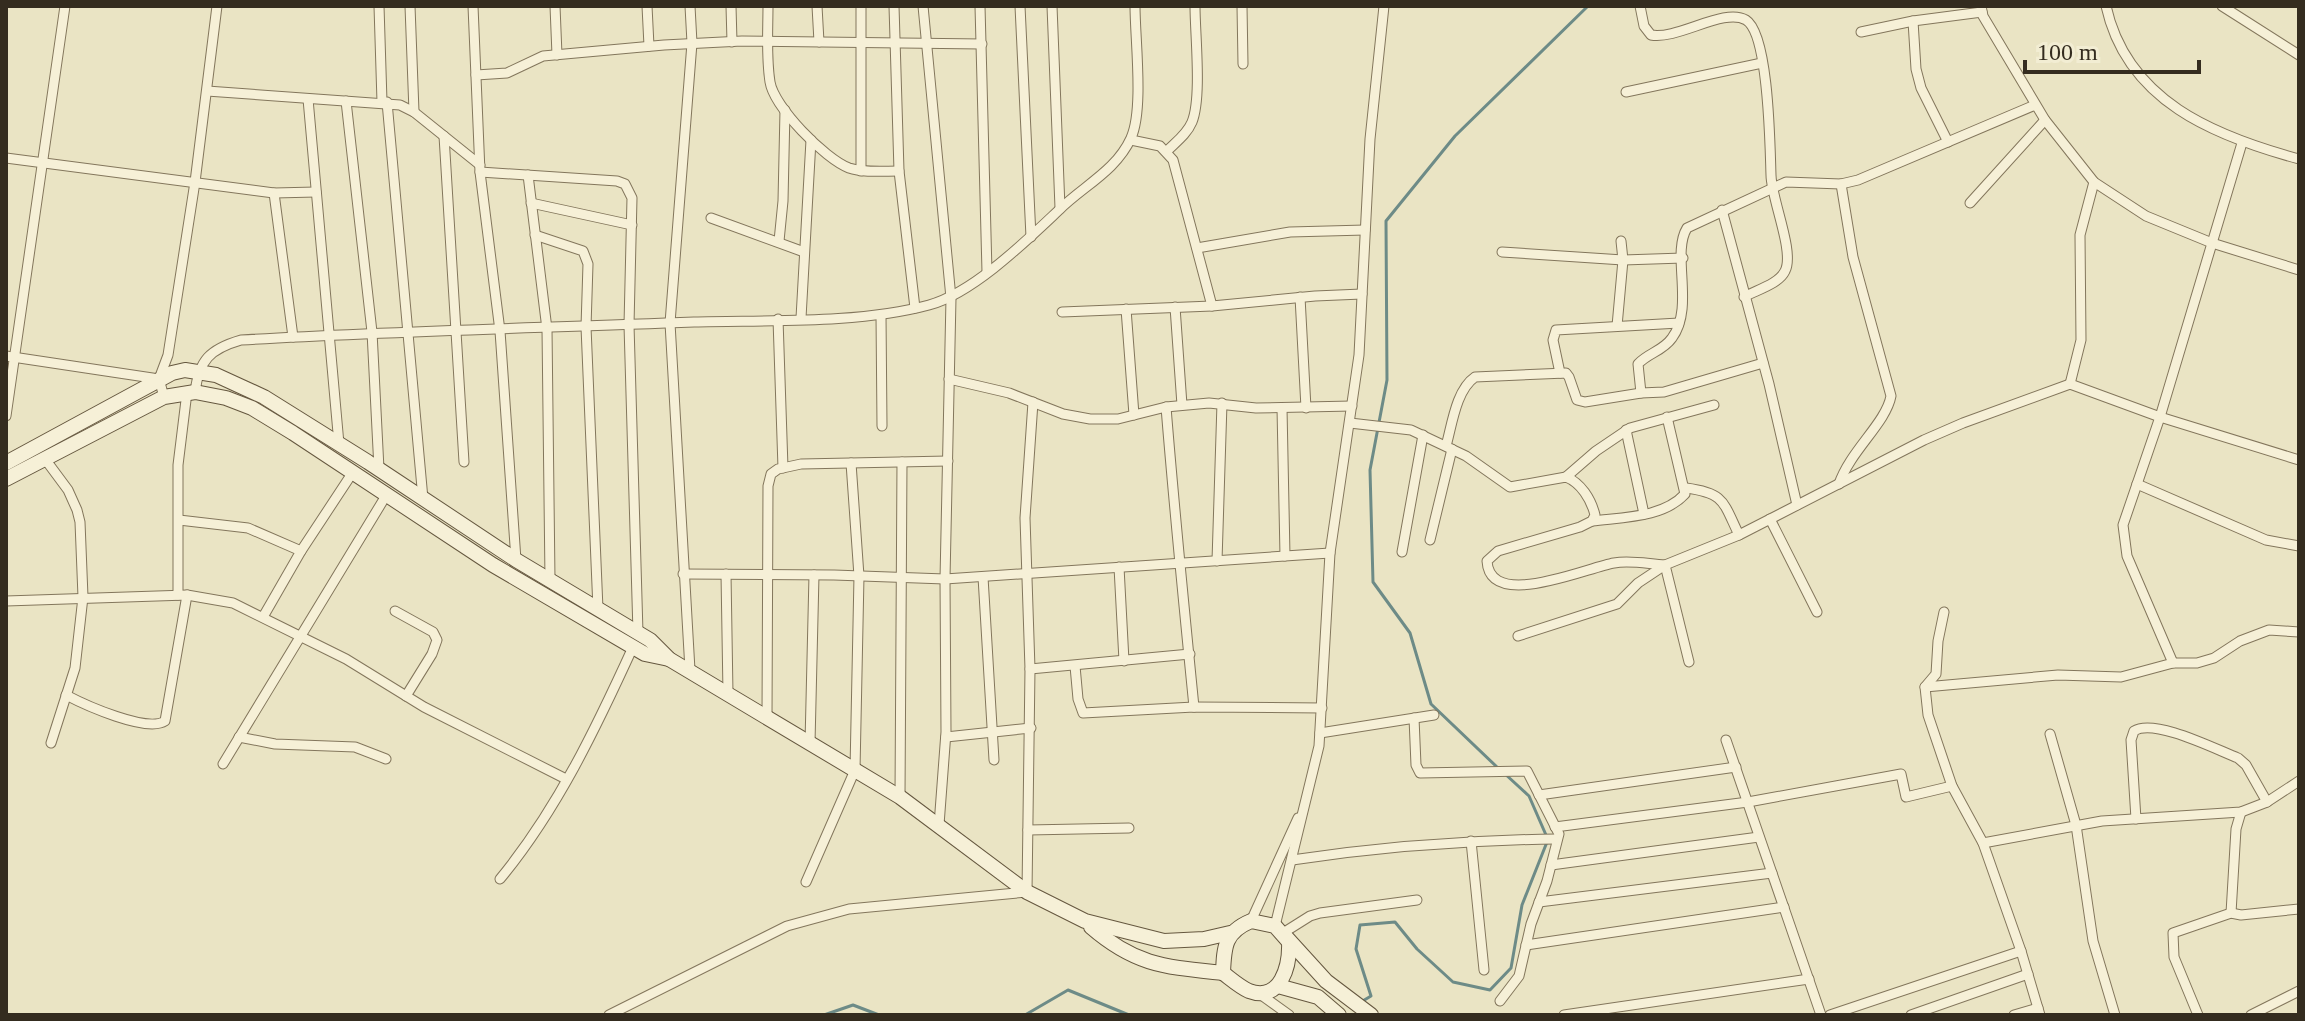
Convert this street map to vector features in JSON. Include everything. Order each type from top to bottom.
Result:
[{"type":"street","points":[[6,416],[10,356],[44,164],[65,6]]},
{"type":"street","points":[[164,397],[159,379],[168,355],[195,182],[217,6]]},
{"type":"street","points":[[379,6],[384,102],[423,499]]},
{"type":"street","points":[[410,6],[414,112]]},
{"type":"street","points":[[473,6],[480,169],[500,331],[516,560]]},
{"type":"street","points":[[555,6],[557,55]]},
{"type":"street","points":[[647,6],[649,46]]},
{"type":"street","points":[[690,6],[692,43],[670,323],[690,670]]},
{"type":"street","points":[[731,6],[732,42]]},
{"type":"street","points":[[768,6],[770,80],[776,99],[811,140],[839,163],[861,171],[899,171]]},
{"type":"street","points":[[817,6],[819,42]]},
{"type":"street","points":[[861,6],[861,171]]},
{"type":"street","points":[[894,6],[899,171],[915,308]]},
{"type":"street","points":[[923,6],[951,298],[945,579],[946,737],[939,825]]},
{"type":"street","points":[[980,6],[987,272]]},
{"type":"street","points":[[1020,6],[1031,237]]},
{"type":"street","points":[[1052,6],[1060,208]]},
{"type":"street","points":[[66,695],[131,720],[151,725],[165,721],[183,595],[178,465],[191,392],[198,371],[214,351],[227,343],[241,340],[372,332],[500,331],[881,315],[951,298],[1096,182],[1131,140],[1137,110],[1135,6]]},
{"type":"street","points":[[1167,151],[1188,130],[1194,115],[1195,6]]},
{"type":"street","points":[[1242,6],[1243,64]]},
{"type":"street","points":[[1279,930],[1320,733],[1330,553],[1359,355],[1370,139],[1384,6]]},
{"type":"street","points":[[1640,6],[1647,31],[1658,36],[1731,17],[1743,18],[1755,30],[1769,111],[1771,188],[1780,216],[1787,269],[1778,280],[1744,297]]},
{"type":"street","points":[[2106,6],[2117,41],[2129,64],[2157,94],[2195,120],[2242,143],[2299,159]]},
{"type":"street","points":[[2222,6],[2297,51]]},
{"type":"street","points":[[1861,32],[1981,9],[2035,105],[2094,182],[2146,216],[2212,243],[2299,270]]},
{"type":"street","points":[[1913,21],[1916,69],[1921,88],[1948,142]]},
{"type":"street","points":[[476,75],[507,73],[535,58],[692,43],[982,44]]},
{"type":"street","points":[[1626,92],[1762,63]]},
{"type":"street","points":[[207,91],[384,102],[414,112],[480,169],[617,181],[625,184],[632,198],[629,325],[636,640],[594,732],[529,843],[500,879]]},
{"type":"street","points":[[308,99],[339,444]]},
{"type":"street","points":[[346,101],[372,332],[379,469]]},
{"type":"street","points":[[1641,393],[1638,364],[1665,347],[1679,323],[1684,282],[1683,238],[1687,228],[1771,188],[1794,181],[1841,184],[1858,180],[2035,105]]},
{"type":"street","points":[[779,241],[785,110]]},
{"type":"street","points":[[1970,203],[2045,120]]},
{"type":"street","points":[[444,136],[464,462]]},
{"type":"street","points":[[801,318],[811,140]]},
{"type":"street","points":[[1131,140],[1160,146],[1167,151],[1177,172],[1212,306]]},
{"type":"street","points":[[2173,663],[2127,556],[2123,525],[2160,417],[2242,143]]},
{"type":"street","points":[[6,158],[274,193],[316,192]]},
{"type":"street","points":[[528,175],[547,329],[550,580]]},
{"type":"street","points":[[2070,384],[2081,340],[2080,235],[2094,182]]},
{"type":"street","points":[[1839,484],[1845,467],[1887,409],[1891,396],[1853,257],[1841,184]]},
{"type":"street","points":[[274,193],[293,337]]},
{"type":"street","points":[[531,203],[632,225]]},
{"type":"street","points":[[1722,210],[1797,505]]},
{"type":"street","points":[[711,218],[804,252]]},
{"type":"street","points":[[1197,248],[1290,232],[1365,230]]},
{"type":"street","points":[[535,235],[583,251],[588,264],[586,327],[598,609]]},
{"type":"street","points":[[1617,326],[1623,260],[1621,241]]},
{"type":"street","points":[[1502,252],[1623,260],[1683,258]]},
{"type":"street","points":[[1062,312],[1212,306],[1362,294]]},
{"type":"street","points":[[1300,297],[1306,408]]},
{"type":"street","points":[[1175,307],[1182,405]]},
{"type":"street","points":[[1126,309],[1134,415]]},
{"type":"street","points":[[881,315],[882,426]]},
{"type":"street","points":[[778,319],[783,468]]},
{"type":"street","points":[[1560,373],[1553,340],[1556,330],[1679,323]]},
{"type":"street","points":[[10,356],[159,379]]},
{"type":"street","points":[[1430,540],[1462,394],[1470,379],[1560,373],[1569,377],[1580,402],[1664,392],[1763,363]]},
{"type":"street","points":[[6,463],[172,373],[198,371],[231,380],[264,397],[516,560],[598,609],[636,640],[645,654],[669,659],[690,670],[900,797],[1027,892],[1085,921],[1121,950],[1138,960],[1173,968],[1223,973],[1289,1015]]},
{"type":"street","points":[[949,379],[1033,402],[1063,414],[1090,419],[1118,419],[1166,407],[1222,403],[1282,408],[1352,406]]},
{"type":"street","points":[[1518,636],[1617,604],[1638,583],[1665,565],[1739,535],[1963,423],[2070,384],[2160,417],[2299,460]]},
{"type":"street","points":[[6,479],[164,397],[191,392],[226,398],[252,408],[493,565],[636,640]]},
{"type":"street","points":[[1027,892],[1031,728],[1026,492],[1033,402]]},
{"type":"street","points":[[1217,561],[1222,403]]},
{"type":"street","points":[[1350,423],[1411,430],[1466,456],[1510,487],[1566,477],[1626,430],[1714,405]]},
{"type":"street","points":[[1166,407],[1178,563],[1194,707]]},
{"type":"street","points":[[1282,408],[1285,556]]},
{"type":"street","points":[[1665,565],[1611,563],[1511,587],[1493,579],[1487,561],[1498,551],[1592,521],[1644,514],[1673,504],[1685,494],[1686,488],[1667,417]]},
{"type":"street","points":[[1626,430],[1644,514]]},
{"type":"street","points":[[1402,552],[1423,435]]},
{"type":"street","points":[[45,459],[68,490],[77,510],[83,597],[79,644],[51,743]]},
{"type":"street","points":[[767,717],[768,478],[778,469],[801,464],[948,461]]},
{"type":"street","points":[[900,797],[902,462]]},
{"type":"street","points":[[806,882],[855,770],[859,576],[851,463]]},
{"type":"street","points":[[263,617],[301,551],[353,472]]},
{"type":"street","points":[[1566,477],[1579,485],[1593,506],[1595,515],[1592,521]]},
{"type":"street","points":[[2137,484],[2266,540],[2299,546]]},
{"type":"street","points":[[1686,488],[1718,496],[1739,535]]},
{"type":"street","points":[[223,764],[387,494]]},
{"type":"street","points":[[1770,519],[1817,612]]},
{"type":"street","points":[[179,520],[248,528],[301,551]]},
{"type":"street","points":[[683,574],[945,579],[1330,553]]},
{"type":"street","points":[[1665,565],[1689,662]]},
{"type":"street","points":[[1119,567],[1124,661]]},
{"type":"street","points":[[726,574],[728,694]]},
{"type":"street","points":[[810,743],[814,575]]},
{"type":"street","points":[[983,577],[994,760]]},
{"type":"street","points":[[6,601],[183,595],[233,603],[346,659],[406,696],[566,779]]},
{"type":"street","points":[[395,611],[433,632],[437,640],[432,654],[406,696]]},
{"type":"street","points":[[1944,612],[1936,674],[1925,687],[1928,715],[1952,786],[1983,843],[2039,1011],[2014,1015]]},
{"type":"street","points":[[1925,687],[2058,675],[2121,677],[2173,663],[2197,663],[2214,658],[2240,641],[2269,630],[2299,632]]},
{"type":"street","points":[[1030,669],[1190,654]]},
{"type":"street","points":[[1075,666],[1078,699],[1083,713],[1194,707],[1322,708]]},
{"type":"street","points":[[1320,733],[1434,715]]},
{"type":"street","points":[[1414,718],[1416,765],[1420,773],[1527,771],[1559,834],[1519,976],[1500,1001]]},
{"type":"street","points":[[2136,819],[2131,740],[2134,731],[2143,726],[2158,728],[2238,758],[2267,802]]},
{"type":"street","points":[[946,737],[1031,728]]},
{"type":"street","points":[[2050,734],[2076,825],[2093,941],[2115,1015]]},
{"type":"street","points":[[239,737],[275,744],[355,747],[386,759]]},
{"type":"street","points":[[1726,740],[1821,1015]]},
{"type":"street","points":[[1539,795],[1736,767]]},
{"type":"street","points":[[1555,827],[1748,802],[1901,774],[1906,797],[1952,786]]},
{"type":"street","points":[[1983,843],[2076,825],[2241,812],[2267,802],[2299,781]]},
{"type":"street","points":[[1085,921],[1164,941],[1204,939],[1230,933],[1251,921],[1308,794]]},
{"type":"street","points":[[2231,913],[2236,829],[2241,812]]},
{"type":"street","points":[[1028,830],[1129,828]]},
{"type":"street","points":[[1551,865],[1759,837]]},
{"type":"street","points":[[1292,860],[1471,841],[1557,839]]},
{"type":"street","points":[[1471,841],[1484,970]]},
{"type":"street","points":[[1539,902],[1772,873]]},
{"type":"street","points":[[611,1014],[787,926],[821,915],[849,909],[1027,892]]},
{"type":"street","points":[[1279,930],[1320,913],[1417,900]]},
{"type":"street","points":[[1526,945],[1784,907]]},
{"type":"street","points":[[2198,1015],[2174,957],[2173,933],[2231,913],[2241,915],[2299,909]]},
{"type":"street","points":[[1251,921],[1279,930],[1326,981],[1371,1015]]},
{"type":"street","points":[[1260,994],[1278,986],[1285,974],[1289,942],[1279,930]]},
{"type":"street","points":[[1223,973],[1230,933]]},
{"type":"street","points":[[1830,1015],[2021,951]]},
{"type":"street","points":[[1911,1015],[2028,974]]},
{"type":"street","points":[[1564,1015],[1809,979]]},
{"type":"street","points":[[1278,986],[1318,997],[1339,1015]]},
{"type":"street","points":[[2251,1015],[2299,991]]},
{"type":"waterway","points":[[1498,768],[1431,704],[1410,633],[1373,582],[1370,470],[1387,380],[1386,221],[1455,136],[1588,6]]},
{"type":"waterway","points":[[1504,773],[1529,796],[1546,835]]},
{"type":"waterway","points":[[1361,1002],[1371,996],[1356,949],[1360,925],[1395,922],[1417,949],[1453,982],[1490,990],[1511,968],[1522,905],[1547,842]]},
{"type":"waterway","points":[[1025,1015],[1068,990],[1129,1015]]},
{"type":"waterway","points":[[824,1015],[853,1005],[879,1015]]}]
